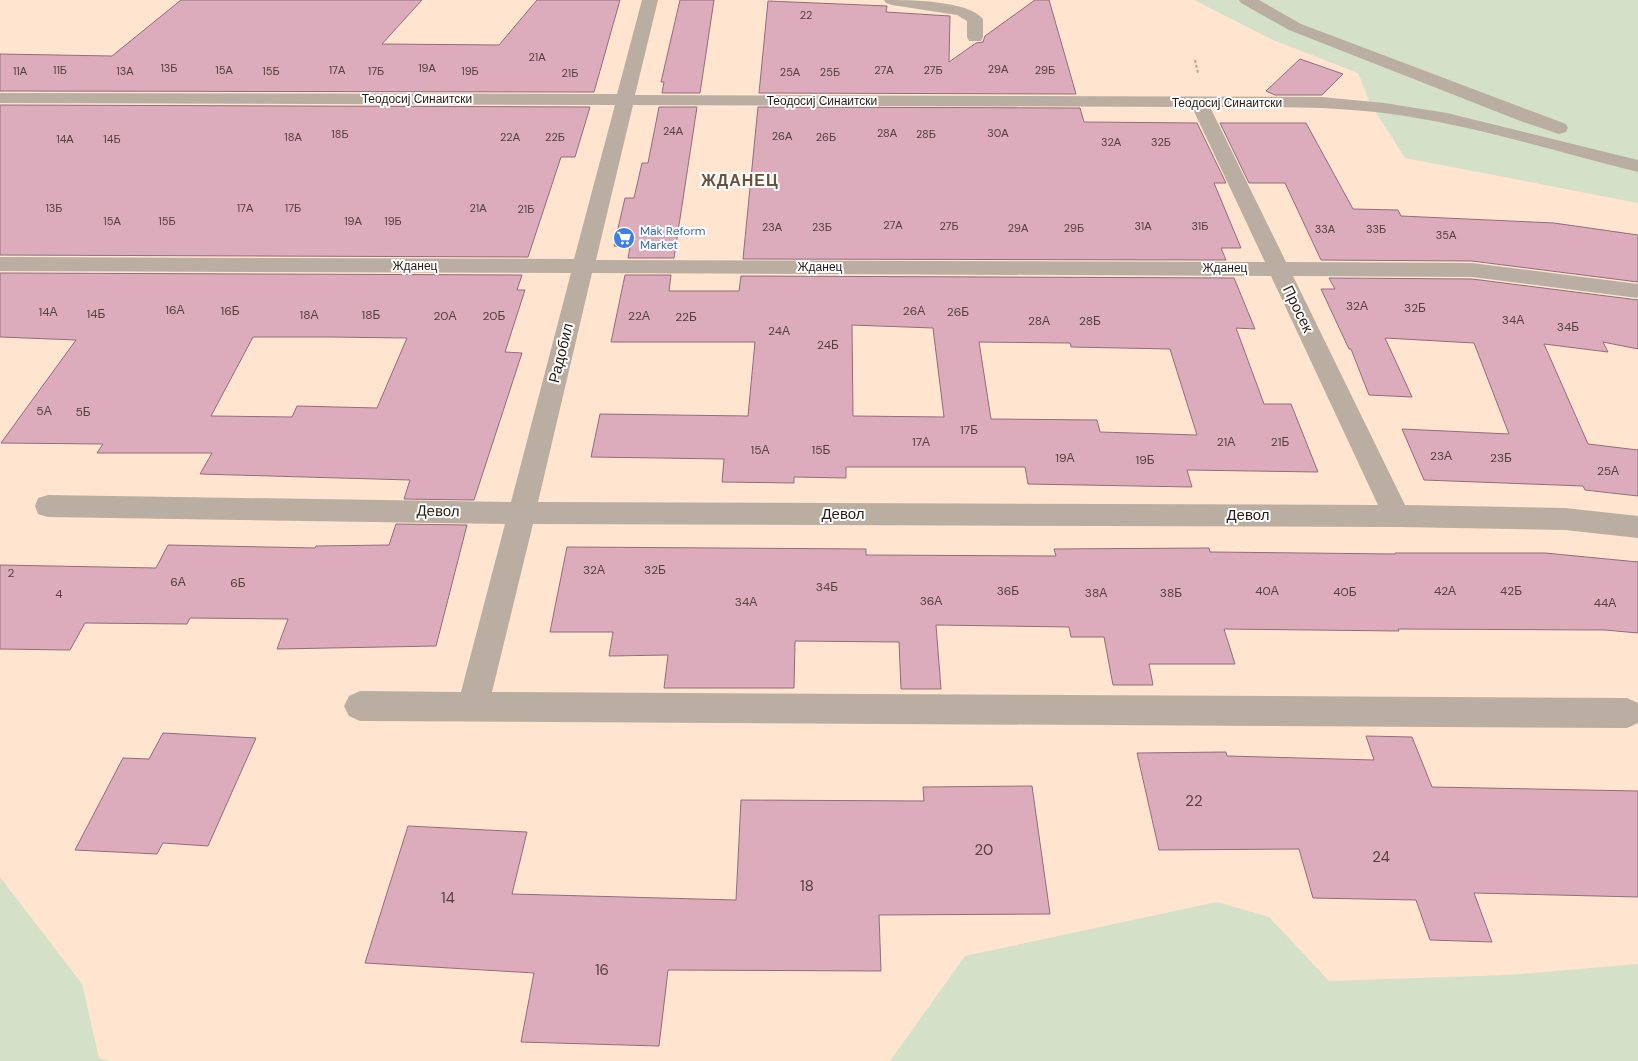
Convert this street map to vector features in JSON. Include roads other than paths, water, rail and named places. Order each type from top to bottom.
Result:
[{"type":"street","name":"Радобил","points":[[473,707],[650,0]]},
{"type":"street","points":[[892,0],[961,11],[974,19],[975,37]]},
{"type":"street","points":[[1247,0],[1295,27],[1529,118],[1589,138],[1636,165]]},
{"type":"street","name":"Теодосиј Синаитски","points":[[0,98],[1322,102],[1384,108],[1447,118],[1636,165]]},
{"type":"street","name":"Просек","points":[[1199,103],[1397,516]]},
{"type":"street","name":"Жданец","points":[[0,264],[1472,270],[1638,291]]},
{"type":"street","name":"Девол","points":[[48,506],[522,513],[1397,516],[1565,519],[1638,527]]},
{"type":"street","points":[[360,706],[1627,714]]},
{"type":"place","name":"Mak Reform Market","points":[[624,238]]},
{"type":"district","name":"ЖДАНЕЦ","points":[[740,180]]}]
